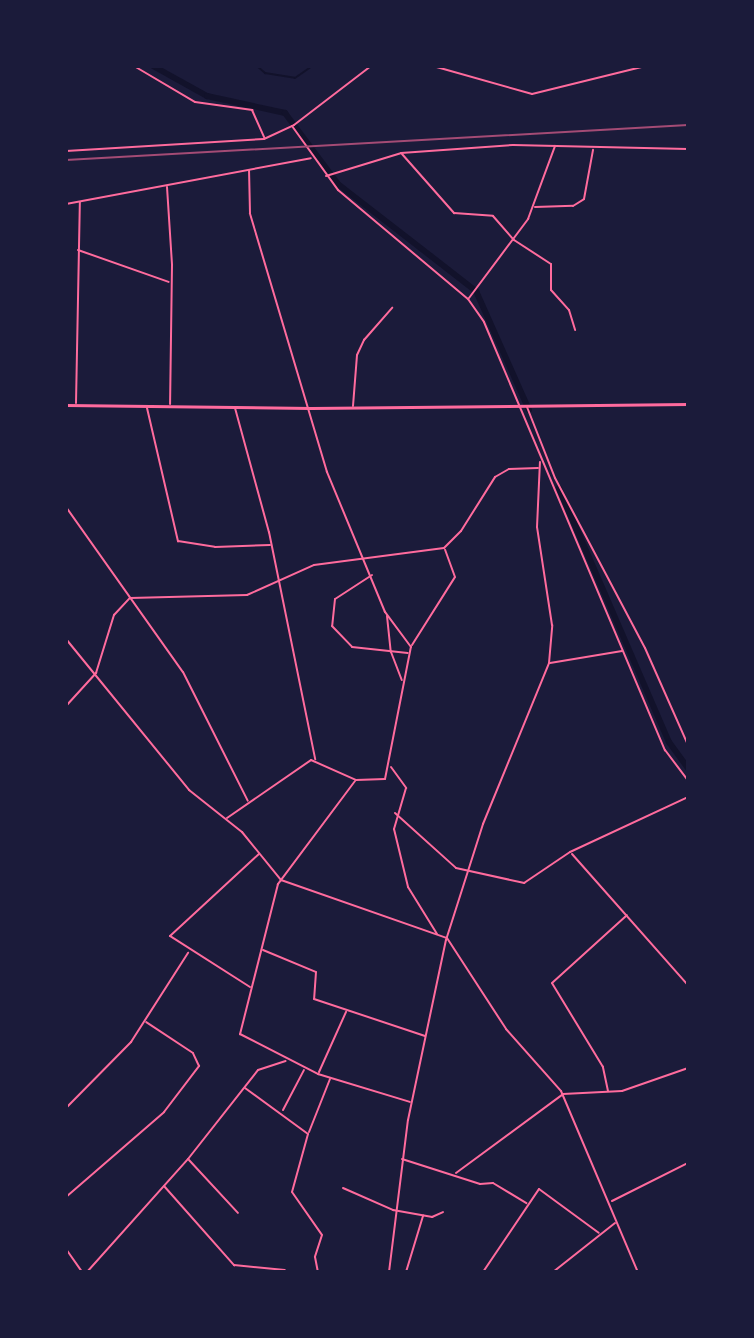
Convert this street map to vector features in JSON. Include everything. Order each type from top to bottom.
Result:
[{"type":"street","points":[[134,66],[195,102],[252,110],[264,139]]},
{"type":"street","points":[[66,151],[264,139],[292,126],[371,66]]},
{"type":"street","points":[[433,66],[532,94],[646,66]]},
{"type":"street","points":[[292,126],[312,158],[328,175],[468,299],[484,322],[540,462],[665,750],[688,781]]},
{"type":"street","points":[[328,175],[401,153],[555,146],[688,149]]},
{"type":"street","points":[[468,299],[514,240],[534,207],[555,146]]},
{"type":"street","points":[[534,207],[573,206],[584,199],[593,149]]},
{"type":"street","points":[[401,153],[454,213],[493,216],[514,240],[554,266],[551,290],[569,310],[575,330]]},
{"type":"street","points":[[66,204],[312,158]]},
{"type":"street","points":[[249,170],[250,213],[311,408],[327,472],[373,575],[387,615],[391,652],[402,681]]},
{"type":"street","points":[[166,186],[171,407]]},
{"type":"street","points":[[76,404],[80,202]]},
{"type":"street","points":[[78,250],[170,282]]},
{"type":"street","points":[[353,406],[360,347],[392,308]]},
{"type":"street","points":[[526,404],[555,478],[645,648],[688,745]]},
{"type":"street","points":[[66,405],[311,408],[688,404]]},
{"type":"street","points":[[146,407],[178,541],[215,547],[272,545]]},
{"type":"street","points":[[234,407],[272,545],[315,759]]},
{"type":"street","points":[[389,1272],[393,1210],[425,1036],[447,938],[467,872],[549,663],[552,625],[537,527],[540,462]]},
{"type":"street","points":[[66,706],[96,673],[114,615],[130,598],[247,595],[277,578],[314,565],[444,548],[461,531],[495,477],[509,469],[539,468]]},
{"type":"street","points":[[66,507],[183,672],[248,802]]},
{"type":"street","points":[[315,759],[356,780],[383,780],[390,766],[402,681],[411,646],[455,577],[444,548]]},
{"type":"street","points":[[373,575],[335,599],[332,626],[352,647],[409,653]]},
{"type":"street","points":[[387,615],[411,646]]},
{"type":"street","points":[[66,639],[189,790],[227,818],[281,880],[447,938],[506,1029],[563,1094],[638,1272]]},
{"type":"street","points":[[549,663],[622,651]]},
{"type":"street","points":[[227,818],[315,759]]},
{"type":"street","points":[[390,766],[406,788],[395,813],[395,836],[408,887],[438,935]]},
{"type":"street","points":[[356,780],[281,880],[240,1034],[318,1074],[412,1103]]},
{"type":"street","points":[[395,813],[423,843],[467,872],[524,883],[570,852],[688,797]]},
{"type":"street","points":[[570,852],[688,985]]},
{"type":"street","points":[[251,988],[170,938],[260,854]]},
{"type":"street","points":[[609,1093],[603,1067],[552,983],[627,915]]},
{"type":"street","points":[[262,950],[312,968],[316,975],[312,998],[425,1036]]},
{"type":"street","points":[[66,1108],[104,1075],[146,1022],[190,951]]},
{"type":"street","points":[[318,1074],[346,1011]]},
{"type":"street","points":[[67,1195],[164,1112],[199,1066],[193,1053],[146,1022]]},
{"type":"street","points":[[66,1249],[84,1272],[188,1159],[262,1067],[289,1060]]},
{"type":"street","points":[[283,1111],[305,1068]]},
{"type":"street","points":[[456,1173],[563,1094],[609,1093],[688,1069]]},
{"type":"street","points":[[318,1272],[315,1257],[322,1235],[292,1192],[308,1133],[330,1078]]},
{"type":"street","points":[[244,1088],[283,1111],[308,1133]]},
{"type":"street","points":[[188,1159],[238,1213]]},
{"type":"street","points":[[402,1159],[456,1173],[482,1185],[494,1183],[527,1203]]},
{"type":"street","points":[[610,1201],[688,1163]]},
{"type":"street","points":[[163,1185],[234,1265],[285,1270]]},
{"type":"street","points":[[343,1188],[393,1210],[424,1215],[443,1212]]},
{"type":"street","points":[[483,1272],[527,1203],[545,1190],[599,1233]]},
{"type":"street","points":[[406,1272],[424,1215]]},
{"type":"street","points":[[553,1272],[599,1233],[617,1222]]},
{"type":"waterway","points":[[153,66],[207,96],[285,113],[338,184],[476,291],[529,410]]},
{"type":"waterway","points":[[257,66],[265,73],[295,78],[312,66]]},
{"type":"waterway","points":[[559,488],[669,742],[688,768]]},
{"type":"railway","points":[[66,160],[688,125]]}]
